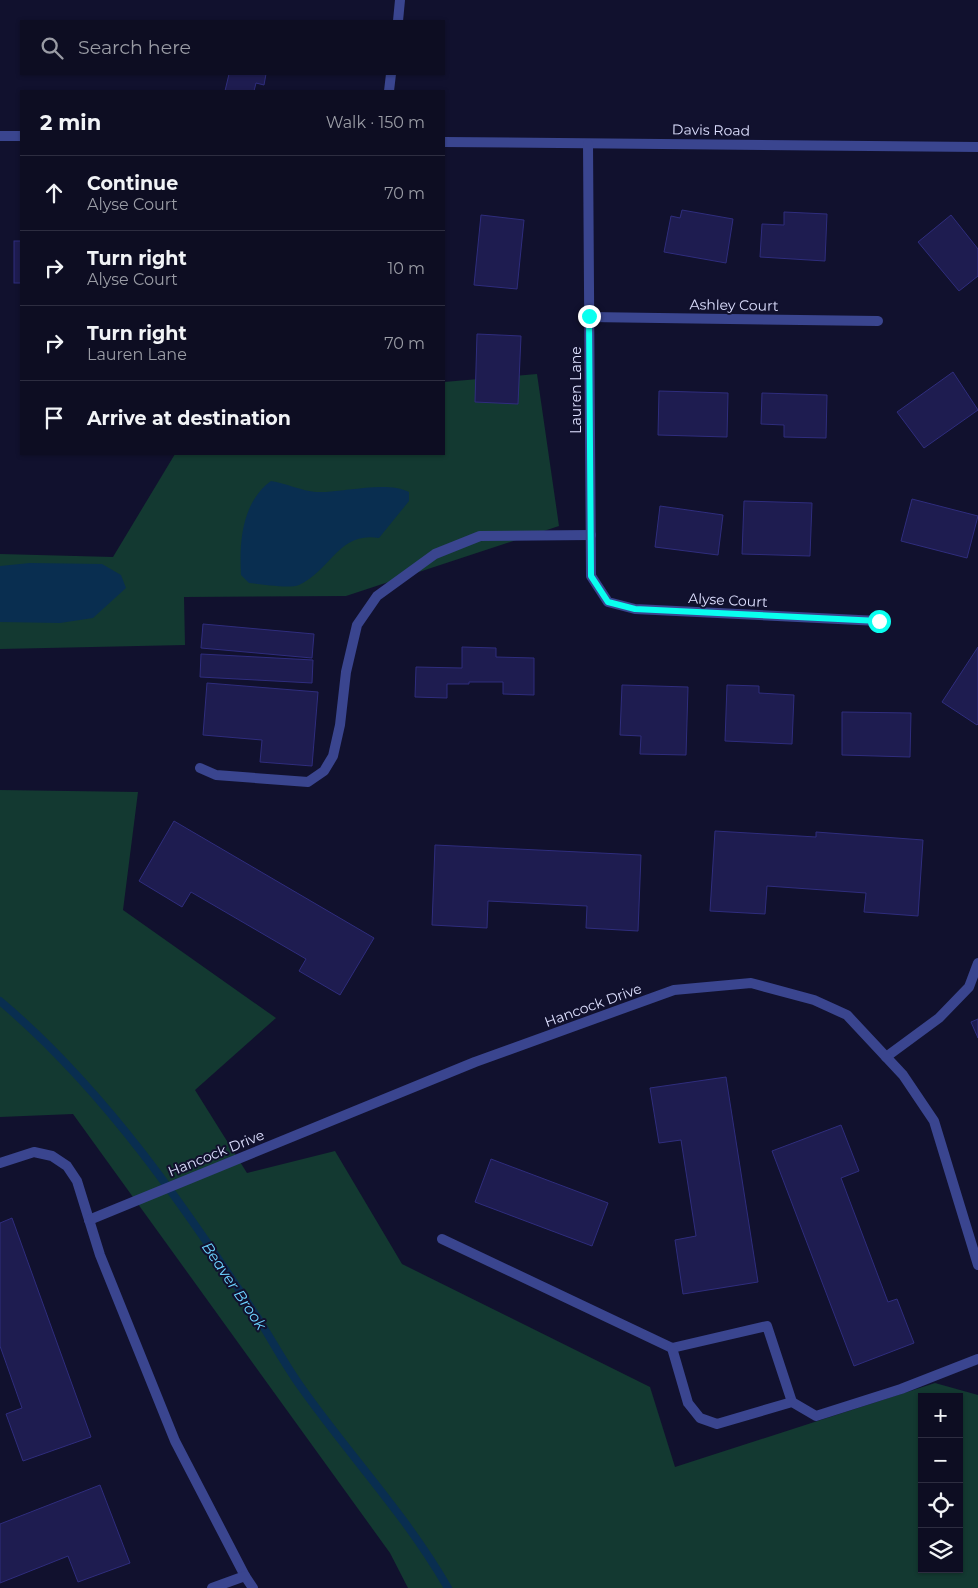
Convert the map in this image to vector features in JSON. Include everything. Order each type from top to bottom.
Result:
[{"type":"street","points":[[398,20],[400,0]]},
{"type":"street","points":[[389,90],[391,75]]},
{"type":"street","points":[[0,136],[20,136]]},
{"type":"street","name":"Davis Road","points":[[445,142],[588,144],[650,142],[978,147]]},
{"type":"street","name":"Lauren Lane","points":[[588,144],[591,576]]},
{"type":"street","name":"Ashley Court","points":[[589,316],[878,321]]},
{"type":"street","points":[[200,768],[216,775],[308,782],[324,771],[333,756],[340,725],[346,672],[357,625],[377,596],[435,554],[480,536],[590,535]]},
{"type":"street","name":"Alyse Court","points":[[591,576],[608,602],[635,609],[879,621]]},
{"type":"street","points":[[886,1056],[939,1018],[969,987],[978,963]]},
{"type":"street","name":"Hancock Drive","points":[[89,1220],[475,1062],[674,990],[751,983],[814,1000],[847,1015],[903,1075],[934,1121],[978,1265]]},
{"type":"street","points":[[0,1163],[34,1152],[52,1156],[67,1166],[77,1181],[100,1255],[176,1441],[245,1576],[253,1588]]},
{"type":"street","points":[[442,1239],[672,1348],[767,1326],[792,1402],[816,1416],[901,1389],[978,1359]]},
{"type":"street","points":[[672,1348],[688,1403],[700,1418],[716,1424],[792,1402]]},
{"type":"street","points":[[212,1588],[245,1576]]},
{"type":"green space","points":[[537,374],[559,526],[346,596],[184,597],[185,645],[0,649],[0,554],[113,557],[174,455],[445,455],[445,382]]},
{"type":"green space","points":[[0,790],[138,792],[123,910],[276,1018],[195,1090],[247,1173],[335,1151],[402,1264],[650,1387],[675,1467],[935,1383],[978,1395],[978,1588],[408,1588],[390,1553],[73,1114],[0,1117]]},
{"type":"water","points":[[271,481],[316,492],[388,487],[409,492],[409,501],[379,538],[365,537],[354,540],[336,553],[310,578],[299,585],[282,586],[249,583],[241,575],[241,549],[244,524],[254,500]]},
{"type":"water","points":[[30,563],[102,564],[121,575],[126,588],[93,618],[60,623],[0,622],[0,566]]},
{"type":"building","points":[[229,75],[266,75],[264,85],[256,83],[254,90],[225,90]]},
{"type":"building","points":[[682,210],[733,219],[726,263],[664,252],[671,216],[680,218]]},
{"type":"building","points":[[784,212],[827,214],[825,261],[760,257],[762,224],[784,225]]},
{"type":"building","points":[[481,215],[524,220],[517,289],[474,285]]},
{"type":"building","points":[[951,215],[978,249],[978,276],[959,291],[918,242]]},
{"type":"building","points":[[14,241],[20,241],[20,283],[14,283]]},
{"type":"building","points":[[477,334],[521,336],[518,404],[475,402]]},
{"type":"building","points":[[953,372],[978,410],[924,448],[897,412]]},
{"type":"building","points":[[659,391],[728,393],[727,437],[658,435]]},
{"type":"building","points":[[762,393],[827,395],[826,438],[784,437],[784,425],[761,424]]},
{"type":"building","points":[[912,499],[978,516],[967,558],[901,541]]},
{"type":"building","points":[[744,501],[812,503],[810,556],[742,554]]},
{"type":"building","points":[[660,506],[723,515],[718,555],[655,547]]},
{"type":"building","points":[[203,624],[314,634],[312,658],[201,648]]},
{"type":"building","points":[[462,647],[496,648],[496,657],[534,658],[534,695],[503,694],[503,682],[469,682],[469,684],[447,684],[447,698],[415,697],[416,667],[462,668]]},
{"type":"building","points":[[978,647],[978,724],[977,725],[942,702]]},
{"type":"building","points":[[201,654],[313,660],[312,683],[200,677]]},
{"type":"building","points":[[207,683],[318,692],[312,766],[260,762],[262,740],[203,735]]},
{"type":"building","points":[[622,685],[688,687],[686,755],[640,754],[641,736],[620,735]]},
{"type":"building","points":[[727,685],[759,686],[759,693],[794,695],[792,744],[725,741]]},
{"type":"building","points":[[842,712],[911,713],[910,757],[842,755]]},
{"type":"building","points":[[174,821],[374,938],[340,995],[299,971],[306,959],[191,892],[182,907],[139,881]]},
{"type":"building","points":[[715,831],[816,837],[816,832],[923,840],[918,916],[864,912],[866,893],[767,886],[765,914],[710,911]]},
{"type":"building","points":[[435,845],[641,855],[638,931],[586,928],[587,906],[488,901],[487,928],[432,925]]},
{"type":"building","points":[[978,1019],[978,1038],[971,1022]]},
{"type":"building","points":[[726,1077],[758,1282],[683,1294],[675,1240],[696,1236],[681,1140],[659,1143],[650,1088]]},
{"type":"building","points":[[841,1125],[859,1171],[841,1178],[888,1302],[897,1299],[914,1343],[854,1366],[772,1151]]},
{"type":"building","points":[[491,1159],[608,1203],[592,1246],[475,1202]]},
{"type":"building","points":[[12,1218],[91,1437],[23,1461],[6,1414],[22,1408],[0,1346],[0,1223]]},
{"type":"building","points":[[100,1485],[130,1563],[78,1582],[68,1556],[0,1583],[0,1524]]},
{"type":"waterway","name":"Beaver Brook","points":[[0,1001],[39,1036],[75,1073],[142,1152],[203,1236],[301,1387],[396,1510],[432,1561],[448,1588]]},
{"type":"route","points":[[589,316],[591,576],[608,602],[635,609],[879,621]]}]
